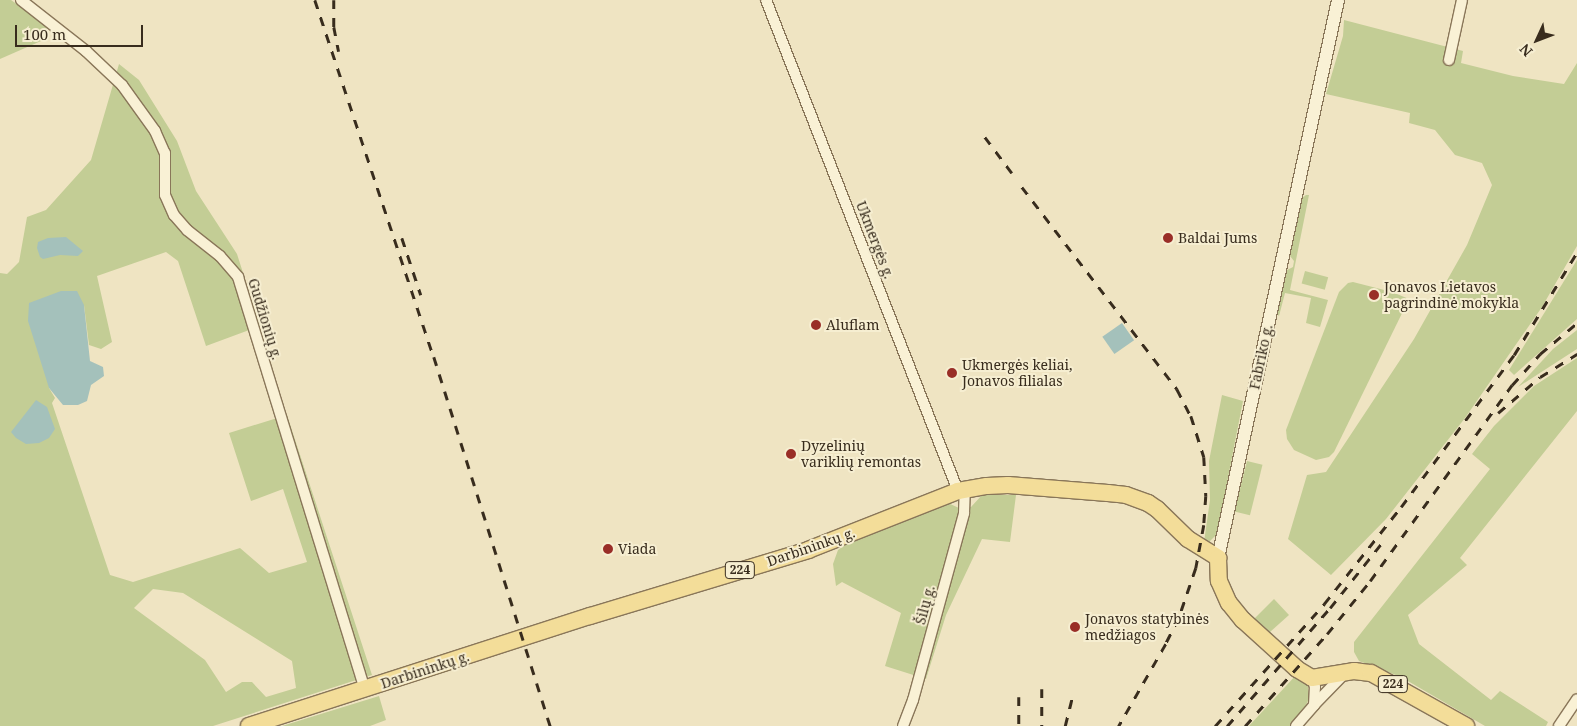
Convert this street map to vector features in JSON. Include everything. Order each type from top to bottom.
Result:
[{"type":"main road","name":"Darbininkų g.","points":[[249,726],[576,620],[808,550],[961,490],[987,486],[1023,486],[1132,497],[1157,509],[1188,539],[1218,558]]},
{"type":"main road","name":"Fabriko g.","points":[[1218,558],[1219,581],[1234,611],[1297,669],[1312,678]]},
{"type":"main road","name":"224","points":[[1312,678],[1362,670],[1384,678],[1466,726]]},
{"type":"street","name":"Gudžionių g.","points":[[21,0],[86,51],[122,84],[155,131],[165,152],[165,195],[174,215],[187,230],[220,256],[238,277],[364,690]]},
{"type":"street","name":"Ukmergės g.","points":[[766,0],[961,490]]},
{"type":"street","name":"Fabriko g.","points":[[1218,558],[1338,0]]},
{"type":"street","points":[[1449,60],[1462,0]]},
{"type":"street","name":"Šilų g.","points":[[903,726],[913,700],[964,514],[961,490]]},
{"type":"street","points":[[1296,726],[1346,672]]},
{"type":"street","points":[[1312,678],[1315,687],[1314,705]]},
{"type":"street","points":[[1559,726],[1577,699]]},
{"type":"green space","points":[[0,0],[11,0],[48,27],[41,41],[0,59]]},
{"type":"green space","points":[[1344,20],[1463,51],[1461,63],[1513,76],[1564,84],[1577,63],[1577,246],[1542,307],[1465,418],[1386,519],[1331,575],[1288,539],[1307,475],[1326,472],[1414,339],[1467,245],[1492,185],[1482,163],[1455,155],[1435,130],[1409,123],[1410,113],[1326,94],[1343,36]]},
{"type":"green space","points":[[119,64],[139,80],[177,141],[196,191],[237,254],[260,326],[206,346],[178,261],[166,252],[97,276],[112,342],[101,349],[89,345],[84,305],[49,388],[55,398],[52,403],[110,575],[133,582],[240,548],[269,573],[307,562],[283,489],[251,501],[229,433],[287,415],[372,675],[213,726],[0,726],[0,273],[7,274],[19,262],[27,217],[46,210],[91,160]],"holes":[[[153,589],[183,593],[292,661],[296,688],[266,697],[252,682],[242,682],[226,692],[205,660],[134,608]]]},
{"type":"green space","points":[[1309,195],[1290,290],[1328,300],[1320,327],[1306,323],[1311,298],[1285,293],[1279,316],[1277,314],[1287,270],[1293,267],[1294,261],[1290,256],[1302,198]]},
{"type":"green space","points":[[1577,260],[1577,319],[1514,375],[1509,370]]},
{"type":"green space","points":[[1305,271],[1328,277],[1325,290],[1302,284]]},
{"type":"green space","points":[[1353,282],[1392,292],[1409,299],[1334,452],[1329,457],[1316,460],[1294,450],[1287,439],[1286,430],[1339,292],[1348,283]]},
{"type":"green space","points":[[1577,330],[1577,349],[1518,387],[1553,349]]},
{"type":"green space","points":[[1577,358],[1577,411],[1460,558],[1467,565],[1408,615],[1419,644],[1491,700],[1500,691],[1548,722],[1546,726],[1485,726],[1401,677],[1359,661],[1354,652],[1354,642],[1490,469],[1472,454],[1494,426],[1534,386]]},
{"type":"green space","points":[[1222,395],[1243,401],[1217,534],[1208,543],[1204,542],[1210,500],[1209,461]]},
{"type":"green space","points":[[1247,461],[1263,465],[1250,515],[1234,511]]},
{"type":"green space","points":[[982,495],[1016,495],[1010,542],[982,539],[946,615],[926,679],[885,666],[901,613],[842,582],[836,586],[833,564],[838,550],[845,545],[932,508],[948,503],[959,508],[971,507]]},
{"type":"green space","points":[[1274,599],[1289,615],[1269,633],[1253,620]]},
{"type":"green space","points":[[1297,674],[1308,686],[1309,699],[1302,713],[1290,726],[1249,726]]},
{"type":"green space","points":[[379,696],[386,720],[370,726],[282,726]]},
{"type":"water","points":[[66,237],[83,251],[78,256],[60,255],[43,259],[40,257],[37,248],[38,242],[48,238]]},
{"type":"water","points":[[61,291],[77,291],[84,305],[90,361],[103,367],[104,376],[91,385],[87,401],[78,405],[63,405],[49,388],[28,321],[29,303]]},
{"type":"water","points":[[1122,323],[1134,340],[1114,354],[1102,337]]},
{"type":"water","points":[[36,400],[47,407],[55,429],[49,438],[39,443],[26,444],[16,438],[11,432]]},
{"type":"railway","points":[[315,0],[434,357],[550,726]]},
{"type":"railway","points":[[334,0],[334,27],[339,52]]},
{"type":"railway","points":[[985,137],[1012,173]]},
{"type":"railway","points":[[1022,187],[1177,389],[1191,416],[1204,457],[1206,496],[1204,525],[1196,568],[1179,618],[1119,726]]},
{"type":"railway","points":[[402,238],[421,295]]},
{"type":"railway","points":[[1215,726],[1324,604],[1401,507],[1514,355],[1577,252]]},
{"type":"railway","points":[[1245,726],[1327,634],[1370,581],[1512,385],[1540,354],[1577,323]]},
{"type":"railway","points":[[1498,413],[1540,377],[1577,354]]},
{"type":"railway","points":[[1227,726],[1330,608],[1384,540]]},
{"type":"railway","points":[[1042,689],[1042,726]]},
{"type":"railway","points":[[1019,697],[1019,726]]},
{"type":"railway","points":[[1065,726],[1072,698]]},
{"type":"place","name":"Baldai Jums","points":[[1168,238]]},
{"type":"place","name":"Jonavos Lietavos pagrindinė mokykla","points":[[1374,295]]},
{"type":"place","name":"Aluflam","points":[[816,325]]},
{"type":"place","name":"Ukmergės keliai, Jonavos filialas","points":[[952,373]]},
{"type":"place","name":"Dyzelinių variklių remontas","points":[[791,454]]},
{"type":"place","name":"Viada","points":[[608,549]]},
{"type":"place","name":"Jonavos statybinės medžiagos","points":[[1075,627]]}]
